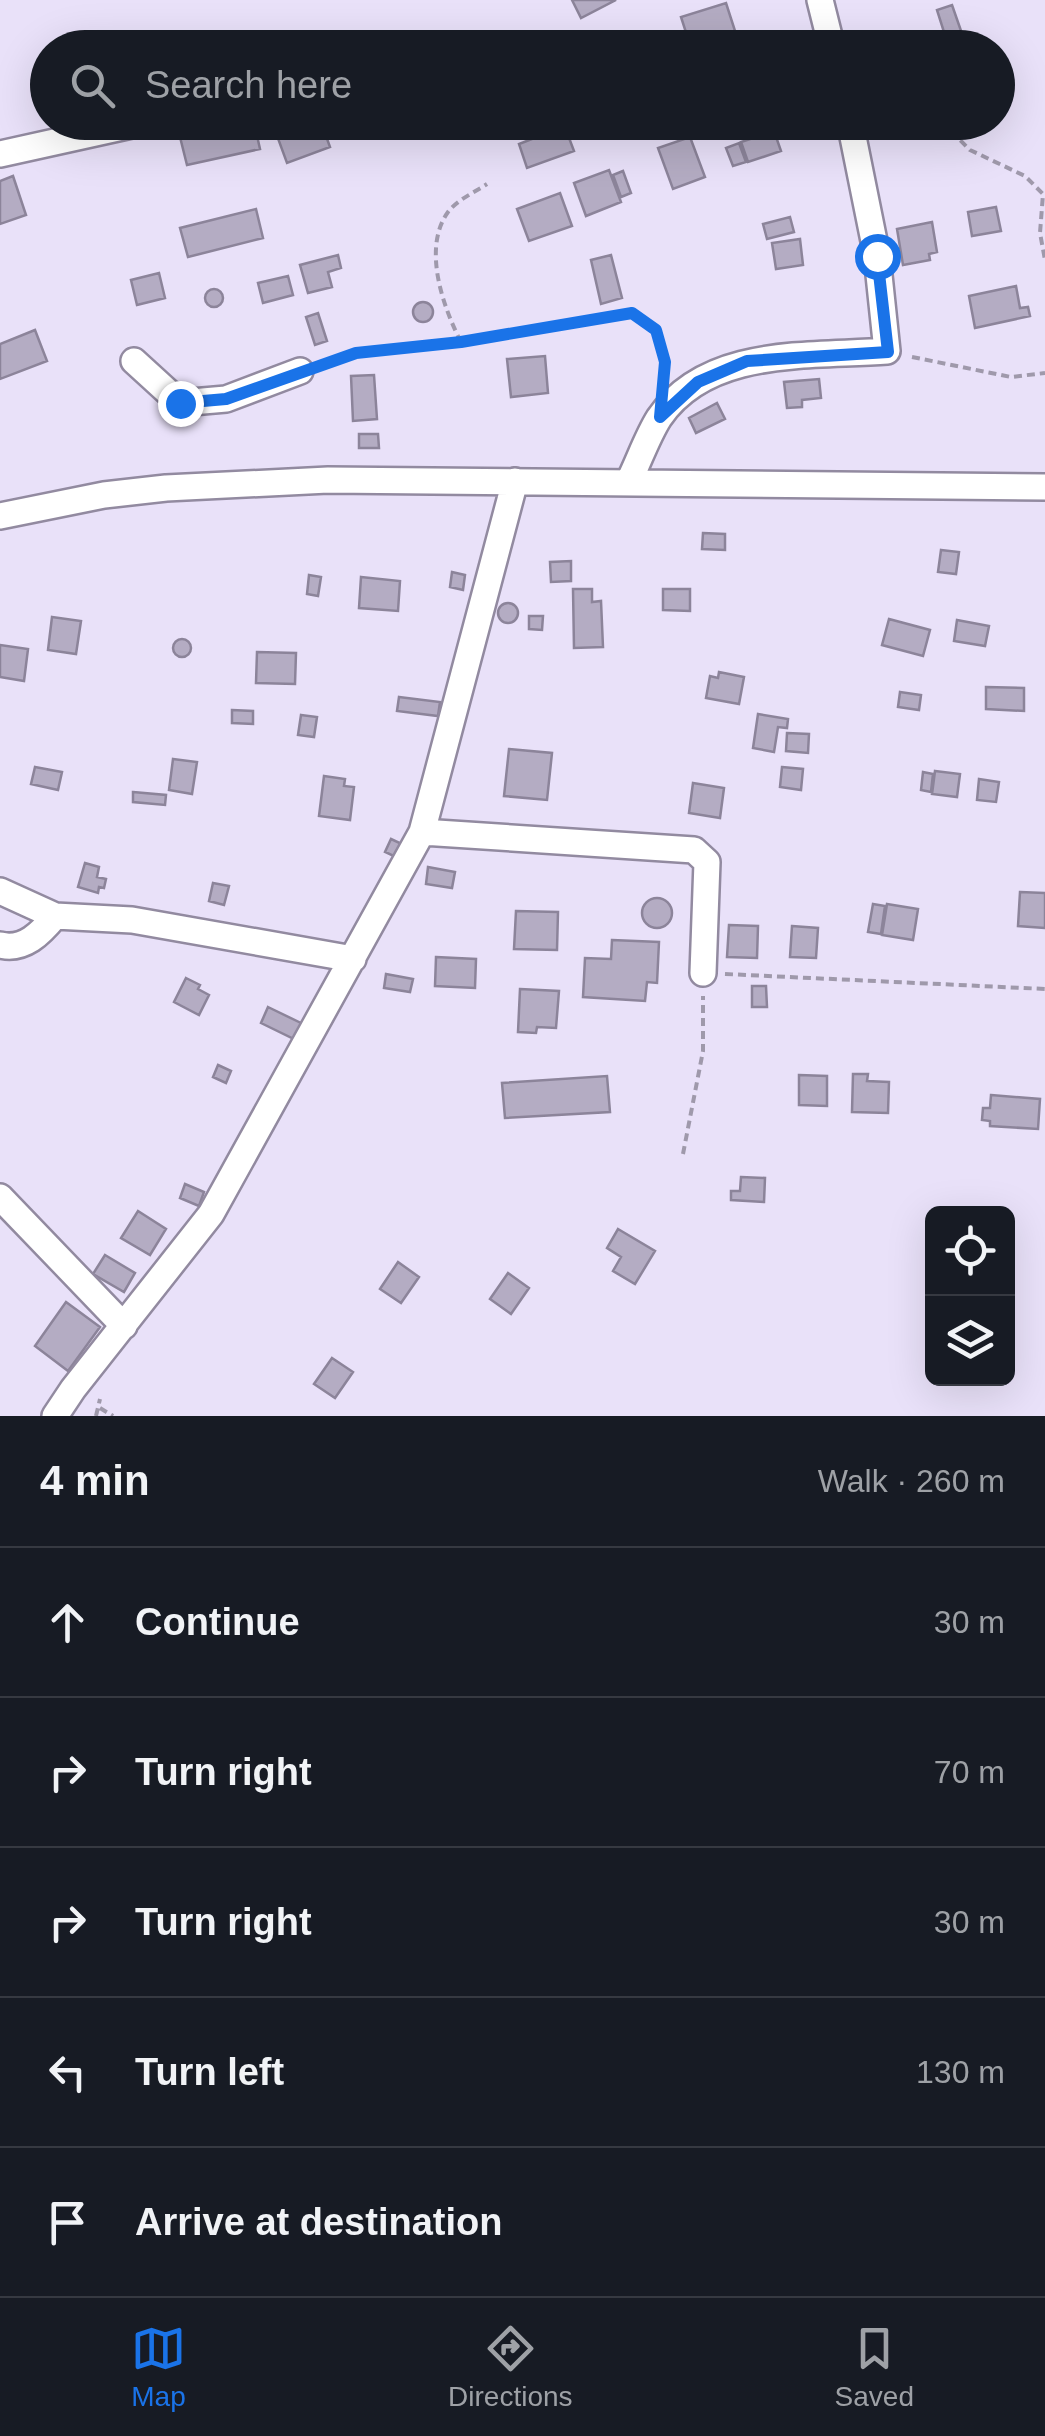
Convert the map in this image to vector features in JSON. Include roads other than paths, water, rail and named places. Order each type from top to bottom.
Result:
[{"type":"street","points":[[820,0],[828,30]]},
{"type":"street","points":[[0,154],[63,140]]},
{"type":"street","points":[[629,481],[660,417],[698,382],[747,361],[888,352],[877,256],[854,140]]},
{"type":"street","points":[[134,361],[180,403],[226,399],[300,372]]},
{"type":"street","points":[[0,516],[104,495],[166,488],[328,480],[1045,486]]},
{"type":"street","points":[[45,1416],[124,1326],[211,1214],[422,832],[515,481]]},
{"type":"street","points":[[422,832],[694,850],[706,862],[703,972]]},
{"type":"street","points":[[0,891],[54,916],[132,920],[352,958]]},
{"type":"street","points":[[0,945],[10,948],[37,937],[54,916]]},
{"type":"street","points":[[0,1197],[124,1326]]},
{"type":"street","points":[[55,1416],[73,1388]]}]
